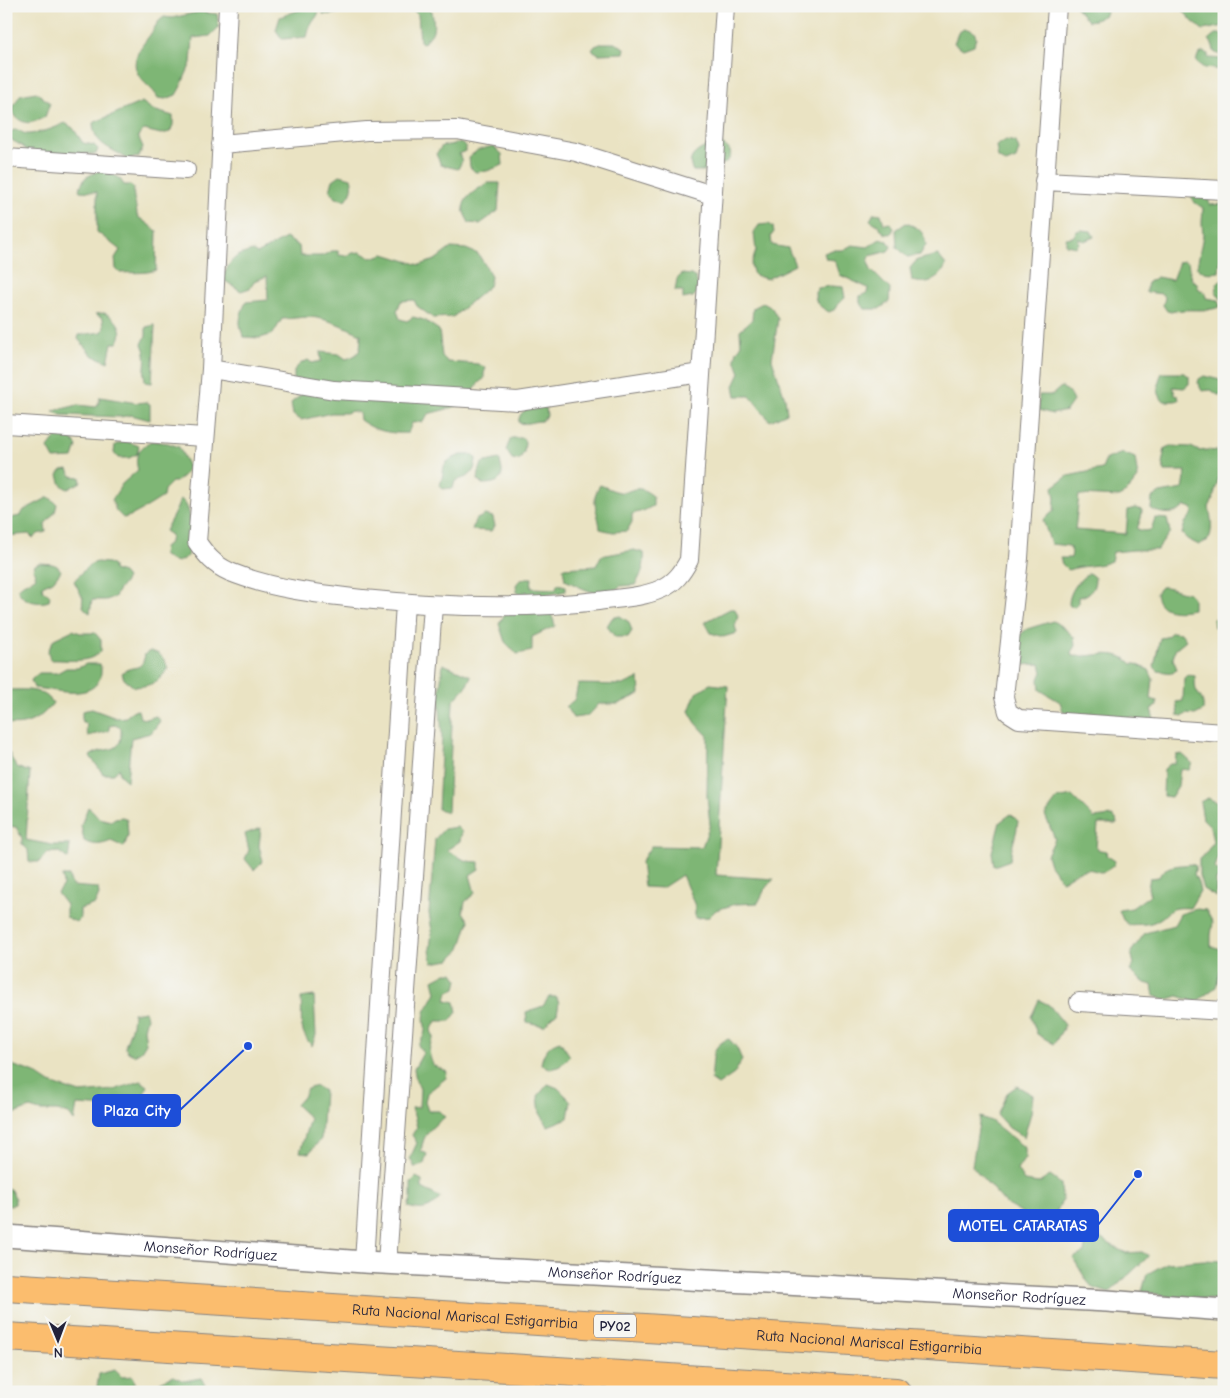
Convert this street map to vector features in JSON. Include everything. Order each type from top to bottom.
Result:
[{"type":"highway","name":"Ruta Nacional Mariscal Estigarribia","points":[[6,1288],[1224,1365]]},
{"type":"highway","points":[[6,1337],[896,1392]]},
{"type":"street","points":[[228,6],[220,144],[211,369],[197,542],[209,560],[228,571],[267,584],[308,593],[405,603],[478,607],[555,606],[645,595],[663,589],[682,575],[689,560],[725,6]]},
{"type":"street","points":[[1057,6],[1019,558],[1004,697],[1008,712],[1019,719],[1224,733]]},
{"type":"street","points":[[220,144],[367,131],[456,130],[576,152],[712,195]]},
{"type":"street","points":[[6,158],[186,170]]},
{"type":"street","points":[[1044,181],[1224,190]]},
{"type":"street","points":[[211,369],[334,390],[518,401],[701,373]]},
{"type":"street","points":[[6,424],[204,437]]},
{"type":"street","points":[[364,1262],[405,603]]},
{"type":"street","points":[[387,1263],[433,605]]},
{"type":"street","points":[[401,670],[428,672]]},
{"type":"street","points":[[381,985],[406,987]]},
{"type":"street","points":[[1079,1002],[1224,1011]]},
{"type":"street","name":"Monseñor Rodríguez","points":[[6,1236],[364,1262],[1087,1300],[1224,1310]]},
{"type":"green space","points":[[318,6],[318,14],[310,26],[307,37],[282,39],[276,30],[280,17],[307,7]]},
{"type":"green space","points":[[322,6],[346,6],[336,13],[323,14]]},
{"type":"green space","points":[[406,6],[425,6],[432,11],[433,30],[425,42],[422,43],[420,41],[418,15],[413,10],[405,8]]},
{"type":"green space","points":[[1075,6],[1107,6],[1105,15],[1088,21]]},
{"type":"green space","points":[[1179,6],[1224,6],[1224,26],[1203,30]]},
{"type":"green space","points":[[199,12],[217,14],[219,27],[210,36],[193,38],[191,63],[176,95],[166,99],[158,98],[138,74],[135,62],[136,57],[158,22],[164,17],[172,18]]},
{"type":"green space","points":[[965,28],[974,32],[976,37],[974,45],[963,49],[954,43],[958,33]]},
{"type":"green space","points":[[1215,34],[1224,34],[1224,53],[1220,55],[1214,52],[1209,39]]},
{"type":"green space","points":[[603,43],[615,43],[625,48],[624,53],[599,54],[592,50],[595,46]]},
{"type":"green space","points":[[1203,52],[1208,54],[1208,58],[1224,59],[1224,70],[1204,68],[1196,62],[1198,55]]},
{"type":"green space","points":[[36,92],[50,103],[45,117],[28,123],[21,121],[13,114],[14,105],[20,95]]},
{"type":"green space","points":[[142,102],[153,110],[173,116],[173,125],[170,132],[161,134],[144,130],[138,136],[143,147],[139,157],[127,159],[104,145],[96,137],[93,123]]},
{"type":"green space","points":[[65,123],[73,128],[83,143],[94,145],[98,149],[96,154],[30,153],[8,138],[8,133],[15,130],[30,134],[48,130]]},
{"type":"green space","points":[[1006,140],[1016,142],[1019,150],[1016,159],[1006,163],[998,158],[996,146]]},
{"type":"green space","points":[[716,142],[725,146],[730,151],[731,154],[728,160],[724,164],[714,163],[704,171],[693,171],[691,160],[693,156],[701,149]]},
{"type":"green space","points":[[461,143],[466,146],[465,151],[459,154],[462,161],[458,169],[441,165],[436,154],[442,146]]},
{"type":"green space","points":[[493,146],[502,154],[503,165],[487,171],[475,172],[470,167],[469,157],[478,150]]},
{"type":"green space","points":[[103,168],[120,179],[124,185],[130,185],[134,188],[137,216],[157,231],[156,270],[120,273],[116,269],[115,258],[120,250],[97,232],[97,192],[80,191],[79,189],[85,178]]},
{"type":"green space","points":[[340,175],[351,178],[352,181],[352,190],[346,200],[336,198],[330,191],[333,180]]},
{"type":"green space","points":[[488,183],[500,183],[498,211],[480,224],[469,223],[463,207],[465,202],[479,188]]},
{"type":"green space","points":[[1191,195],[1209,197],[1209,205],[1224,204],[1224,244],[1222,244],[1219,272],[1204,272],[1197,267],[1203,235],[1203,208],[1194,202]]},
{"type":"green space","points":[[874,213],[881,214],[884,224],[891,223],[894,228],[891,234],[884,233],[878,225],[870,220]]},
{"type":"green space","points":[[906,223],[918,228],[924,236],[926,245],[920,255],[907,257],[897,247],[896,230]]},
{"type":"green space","points":[[769,224],[773,227],[774,232],[771,236],[772,245],[788,248],[795,265],[767,279],[754,275],[751,265],[756,251],[754,233],[759,225]]},
{"type":"green space","points":[[1077,231],[1091,231],[1094,237],[1084,241],[1078,238],[1079,243],[1076,247],[1066,245],[1066,238],[1073,237]]},
{"type":"green space","points":[[286,238],[299,246],[300,256],[322,256],[332,251],[338,251],[339,255],[347,256],[360,252],[371,258],[384,254],[420,265],[435,260],[451,248],[466,249],[478,254],[491,277],[489,286],[453,317],[433,318],[417,306],[414,300],[401,301],[397,311],[400,319],[407,321],[413,317],[424,320],[439,330],[442,356],[448,362],[478,364],[486,368],[484,379],[461,404],[428,414],[423,422],[412,423],[408,433],[395,433],[377,429],[360,420],[359,413],[352,411],[331,413],[301,420],[293,415],[291,403],[301,395],[294,382],[294,370],[308,360],[312,363],[321,361],[320,352],[339,354],[346,359],[355,355],[360,348],[361,334],[329,321],[306,317],[282,319],[273,334],[260,338],[244,337],[240,324],[242,311],[246,302],[268,300],[267,276],[255,281],[250,288],[241,291],[222,279],[230,263],[236,257],[253,251],[257,254]]},
{"type":"green space","points":[[880,239],[888,241],[891,247],[888,251],[870,256],[868,262],[871,270],[890,289],[889,302],[879,309],[865,309],[860,303],[860,296],[867,293],[868,288],[840,275],[835,260],[826,259],[824,253],[832,250],[843,250],[852,245],[868,247]]},
{"type":"green space","points":[[938,255],[946,265],[937,278],[928,282],[912,281],[910,268],[917,260]]},
{"type":"green space","points":[[1184,261],[1188,263],[1192,280],[1197,283],[1198,288],[1205,293],[1206,298],[1219,300],[1220,307],[1208,310],[1171,312],[1167,311],[1163,305],[1165,298],[1162,294],[1146,292],[1148,282],[1157,277],[1172,280],[1179,262]]},
{"type":"green space","points":[[682,274],[691,275],[696,278],[699,291],[693,297],[683,299],[683,291],[675,291],[677,279]]},
{"type":"green space","points":[[1224,279],[1224,302],[1216,293],[1217,283]]},
{"type":"green space","points":[[843,287],[845,298],[836,309],[829,312],[818,304],[815,292],[818,288]]},
{"type":"green space","points":[[763,303],[772,308],[778,319],[772,359],[785,398],[787,413],[770,421],[750,396],[736,396],[734,386],[740,373],[735,359],[737,351],[741,346],[740,330],[752,320],[753,308]]},
{"type":"green space","points":[[104,313],[113,318],[119,325],[121,334],[117,343],[112,343],[108,362],[92,355],[78,339],[79,335],[102,332],[104,328],[103,318],[95,314]]},
{"type":"green space","points":[[155,325],[152,383],[145,382],[145,358],[142,344],[146,336],[146,327]]},
{"type":"green space","points":[[1162,373],[1184,373],[1189,376],[1189,384],[1184,388],[1173,387],[1175,395],[1178,396],[1179,400],[1163,401],[1161,398],[1158,387]]},
{"type":"green space","points":[[1204,376],[1224,381],[1224,395],[1218,395],[1211,390],[1202,391],[1198,383],[1199,379]]},
{"type":"green space","points":[[1061,387],[1068,391],[1073,401],[1066,411],[1052,414],[1039,410],[1039,395],[1052,395]]},
{"type":"green space","points":[[100,397],[137,403],[146,402],[150,404],[150,420],[131,415],[121,417],[61,415],[53,411],[78,405],[96,407]]},
{"type":"green space","points":[[536,403],[546,408],[547,416],[541,421],[519,423],[521,414]]},
{"type":"green space","points":[[57,436],[70,437],[77,446],[73,458],[54,459],[48,448]]},
{"type":"green space","points":[[511,438],[523,438],[525,442],[524,452],[519,460],[512,459],[506,450]]},
{"type":"green space","points":[[126,441],[139,446],[137,454],[129,458],[118,458],[114,453],[115,445]]},
{"type":"green space","points":[[151,441],[168,443],[179,447],[189,467],[184,475],[176,482],[172,482],[164,490],[163,497],[123,518],[116,511],[112,500],[122,484],[138,470],[138,453]]},
{"type":"green space","points":[[1170,446],[1191,447],[1199,451],[1217,451],[1222,455],[1213,498],[1209,507],[1211,534],[1207,541],[1199,545],[1182,534],[1185,523],[1193,513],[1192,508],[1185,506],[1177,512],[1169,514],[1151,509],[1152,498],[1160,493],[1183,489],[1186,471],[1165,471],[1162,464],[1165,448]]},
{"type":"green space","points":[[1123,453],[1135,458],[1138,478],[1120,497],[1079,495],[1075,530],[1126,534],[1128,510],[1135,508],[1142,510],[1137,529],[1151,530],[1155,518],[1167,519],[1170,532],[1157,550],[1113,552],[1111,561],[1068,570],[1062,564],[1060,558],[1071,558],[1072,552],[1069,546],[1051,544],[1043,520],[1054,511],[1055,498],[1053,487],[1068,476],[1102,469],[1106,459]]},
{"type":"green space","points":[[461,455],[473,455],[476,459],[474,469],[468,476],[455,481],[453,488],[442,489],[440,485],[444,466],[453,458]]},
{"type":"green space","points":[[499,459],[502,471],[500,479],[494,483],[482,484],[478,480],[482,463]]},
{"type":"green space","points":[[68,469],[71,476],[80,477],[81,482],[68,489],[62,485],[58,475],[62,470]]},
{"type":"green space","points":[[600,485],[619,492],[642,489],[653,496],[653,506],[632,514],[632,522],[627,531],[613,532],[600,529],[595,496]]},
{"type":"green space","points":[[49,497],[57,504],[55,512],[45,524],[46,532],[38,534],[33,538],[29,534],[6,536],[6,519],[20,516],[24,510]]},
{"type":"green space","points":[[180,499],[185,503],[190,516],[190,534],[188,556],[178,562],[170,560],[163,555],[164,547],[170,542],[171,535],[165,531]]},
{"type":"green space","points":[[485,515],[493,517],[495,526],[491,531],[472,530],[475,520]]},
{"type":"green space","points":[[634,550],[644,553],[642,570],[635,585],[620,586],[614,591],[600,593],[586,590],[565,580],[563,568],[596,566],[601,556]]},
{"type":"green space","points":[[97,562],[108,563],[113,566],[113,570],[123,573],[127,578],[115,597],[106,600],[92,600],[90,613],[82,603],[83,598],[74,581],[89,565]]},
{"type":"green space","points":[[39,563],[55,565],[61,571],[53,581],[42,586],[43,591],[50,595],[49,601],[45,602],[31,601],[23,597],[18,590],[22,585],[36,577],[33,569]]},
{"type":"green space","points":[[1089,573],[1095,578],[1093,589],[1088,594],[1078,597],[1078,604],[1075,607],[1070,606],[1069,599],[1073,590],[1078,582]]},
{"type":"green space","points":[[532,578],[531,588],[556,589],[557,584],[566,586],[566,591],[536,596],[517,592],[516,585],[519,581]]},
{"type":"green space","points":[[1161,587],[1189,593],[1193,598],[1193,609],[1175,611],[1164,608],[1160,604],[1156,593]]},
{"type":"green space","points":[[529,595],[549,611],[555,626],[532,637],[532,651],[517,654],[505,642],[499,624],[510,605]]},
{"type":"green space","points":[[1224,608],[1224,628],[1219,629],[1214,627],[1213,619],[1223,617]]},
{"type":"green space","points":[[730,609],[735,609],[738,616],[735,626],[737,633],[723,637],[711,633],[705,622]]},
{"type":"green space","points":[[620,616],[629,622],[632,631],[628,637],[615,637],[607,626],[612,618]]},
{"type":"green space","points":[[1053,621],[1074,637],[1075,646],[1071,652],[1072,656],[1104,654],[1119,656],[1132,664],[1149,670],[1153,679],[1151,699],[1157,701],[1157,706],[1151,709],[1155,723],[1138,721],[1133,717],[1128,719],[1099,719],[1091,713],[1079,716],[1063,711],[1060,702],[1040,690],[1039,679],[1042,672],[1040,664],[1022,665],[1018,658],[1016,638],[1027,629]]},
{"type":"green space","points":[[73,630],[80,633],[95,633],[101,640],[101,651],[84,660],[50,660],[48,651],[54,639]]},
{"type":"green space","points":[[1172,632],[1181,633],[1186,640],[1175,649],[1173,659],[1177,669],[1173,673],[1158,671],[1154,667],[1160,638],[1166,637]]},
{"type":"green space","points":[[150,651],[162,656],[168,668],[154,683],[134,687],[124,679],[122,673],[142,664],[145,654]]},
{"type":"green space","points":[[86,664],[100,664],[101,670],[99,680],[87,690],[69,692],[34,688],[31,680],[39,673],[57,673],[66,668],[78,668]]},
{"type":"green space","points":[[443,664],[471,676],[466,687],[453,701],[448,812],[438,809],[442,737],[439,695]]},
{"type":"green space","points":[[1187,675],[1195,676],[1196,690],[1203,701],[1203,711],[1195,715],[1186,714],[1183,717],[1178,716],[1176,702],[1183,701],[1184,678]]},
{"type":"green space","points":[[639,678],[640,694],[618,704],[599,704],[588,716],[573,718],[566,707],[575,699],[578,684],[623,685]]},
{"type":"green space","points":[[710,684],[728,686],[716,875],[774,879],[765,889],[758,903],[736,904],[716,910],[709,917],[695,918],[695,906],[682,875],[662,888],[644,887],[641,862],[651,846],[702,847],[710,824],[707,796],[708,736],[696,723],[689,711],[696,693]]},
{"type":"green space","points":[[6,690],[32,690],[44,694],[53,703],[44,713],[32,721],[19,725],[6,723]]},
{"type":"green space","points":[[92,709],[116,718],[126,717],[132,711],[138,710],[140,718],[147,719],[156,716],[160,721],[151,733],[131,738],[127,781],[120,775],[119,768],[114,774],[103,774],[90,756],[116,747],[121,737],[121,728],[115,725],[109,726],[109,731],[88,736],[87,724],[82,721],[82,711]]},
{"type":"green space","points":[[6,752],[9,753],[16,767],[30,772],[26,840],[52,845],[70,845],[68,859],[59,852],[47,853],[39,862],[29,862],[28,850],[22,844],[22,838],[16,827],[6,826]]},
{"type":"green space","points":[[1182,754],[1192,763],[1189,770],[1180,769],[1178,786],[1171,797],[1163,796],[1164,769],[1170,764],[1175,764],[1176,755]]},
{"type":"green space","points":[[1222,794],[1224,795],[1223,841],[1215,868],[1216,870],[1224,871],[1224,878],[1216,879],[1216,897],[1203,889],[1199,875],[1199,859],[1206,853],[1213,842],[1210,826],[1203,819],[1200,802],[1208,798],[1218,803]]},
{"type":"green space","points":[[1072,796],[1094,818],[1112,816],[1116,819],[1117,824],[1098,824],[1096,848],[1107,851],[1106,855],[1115,861],[1114,865],[1105,871],[1098,872],[1089,869],[1075,873],[1062,881],[1050,865],[1047,855],[1055,839],[1045,815],[1057,799]]},
{"type":"green space","points":[[88,807],[99,818],[111,821],[115,818],[123,817],[127,820],[128,836],[124,847],[111,841],[91,844],[84,841],[81,825]]},
{"type":"green space","points":[[1011,814],[1018,821],[1010,860],[994,866],[992,852],[1000,822]]},
{"type":"green space","points":[[457,827],[462,832],[460,841],[447,850],[466,861],[479,862],[479,869],[470,875],[475,893],[465,902],[463,912],[469,921],[460,949],[450,960],[432,963],[430,949],[432,931],[429,913],[435,839],[444,829]]},
{"type":"green space","points":[[261,828],[259,846],[263,861],[254,870],[245,859],[249,850],[245,834]]},
{"type":"green space","points":[[1191,864],[1196,866],[1194,874],[1200,891],[1190,908],[1172,909],[1160,919],[1148,924],[1129,925],[1123,920],[1119,910],[1132,908],[1150,895],[1148,888],[1150,878],[1159,877],[1168,868]]},
{"type":"green space","points":[[62,876],[69,876],[72,886],[98,888],[99,895],[95,904],[80,909],[80,919],[76,922],[66,917],[66,905],[57,893],[63,885]]},
{"type":"green space","points":[[1196,909],[1206,910],[1213,923],[1211,946],[1224,950],[1216,987],[1196,1002],[1178,996],[1165,1000],[1154,996],[1152,985],[1145,983],[1130,971],[1134,964],[1131,952],[1145,933],[1174,925],[1180,914]]},
{"type":"green space","points":[[446,973],[453,973],[458,980],[456,988],[448,992],[446,1000],[455,1002],[457,1012],[450,1021],[436,1021],[431,1031],[434,1037],[429,1051],[431,1061],[433,1065],[447,1072],[446,1078],[427,1093],[425,1101],[428,1111],[439,1111],[445,1117],[426,1135],[421,1151],[427,1154],[424,1164],[415,1168],[410,1158],[417,1143],[412,1135],[417,1127],[412,1108],[419,1107],[420,1089],[414,1069],[423,1053],[418,1045],[425,1030],[424,1019],[426,1010],[436,992],[433,980]]},
{"type":"green space","points":[[314,996],[316,1035],[312,1046],[302,1029],[301,998]]},
{"type":"green space","points":[[549,997],[556,997],[559,1003],[557,1013],[544,1026],[527,1022],[526,1012],[543,1006]]},
{"type":"green space","points":[[1039,1000],[1049,1005],[1065,1025],[1054,1044],[1037,1034],[1031,1017]]},
{"type":"green space","points":[[145,1011],[147,1017],[144,1029],[146,1043],[141,1051],[134,1055],[128,1052],[125,1047],[132,1025],[133,1013]]},
{"type":"green space","points":[[729,1039],[737,1048],[742,1060],[734,1074],[718,1085],[711,1080],[715,1050],[718,1045]]},
{"type":"green space","points":[[560,1041],[570,1056],[559,1067],[550,1069],[541,1064],[547,1050],[552,1044]]},
{"type":"green space","points":[[6,1063],[35,1073],[50,1083],[80,1093],[114,1090],[141,1081],[148,1086],[141,1099],[145,1109],[77,1105],[74,1121],[69,1114],[30,1108],[6,1117]]},
{"type":"green space","points":[[548,1084],[558,1088],[571,1101],[568,1118],[548,1126],[540,1113],[538,1096]]},
{"type":"green space","points":[[316,1086],[324,1091],[321,1139],[309,1153],[300,1152],[310,1118],[296,1105],[307,1089]]},
{"type":"green space","points":[[1017,1086],[1033,1095],[1031,1113],[1024,1137],[1009,1128],[997,1115],[1007,1093]]},
{"type":"green space","points":[[980,1117],[991,1121],[1025,1148],[1025,1158],[1017,1170],[1024,1181],[1039,1183],[1050,1176],[1061,1184],[1062,1201],[1048,1228],[1007,1205],[972,1166]]},
{"type":"green space","points":[[416,1177],[422,1180],[422,1188],[441,1198],[426,1209],[408,1207],[411,1199],[411,1182]]},
{"type":"green space","points":[[6,1189],[10,1189],[15,1197],[15,1204],[6,1207]]},
{"type":"green space","points":[[1090,1228],[1099,1229],[1101,1239],[1126,1253],[1142,1252],[1149,1256],[1109,1293],[1093,1288],[1073,1258],[1084,1253]]},
{"type":"green space","points":[[1204,1260],[1224,1261],[1224,1300],[1177,1298],[1142,1291],[1147,1274],[1167,1263]]},
{"type":"green space","points":[[115,1370],[122,1377],[133,1376],[137,1389],[136,1392],[101,1392],[97,1387],[99,1374]]},
{"type":"green space","points":[[173,1376],[184,1381],[201,1378],[209,1392],[161,1392],[160,1382]]},
{"type":"place","name":"Plaza City","points":[[248,1046]]},
{"type":"place","name":"MOTEL CATARATAS","points":[[1138,1174]]}]
